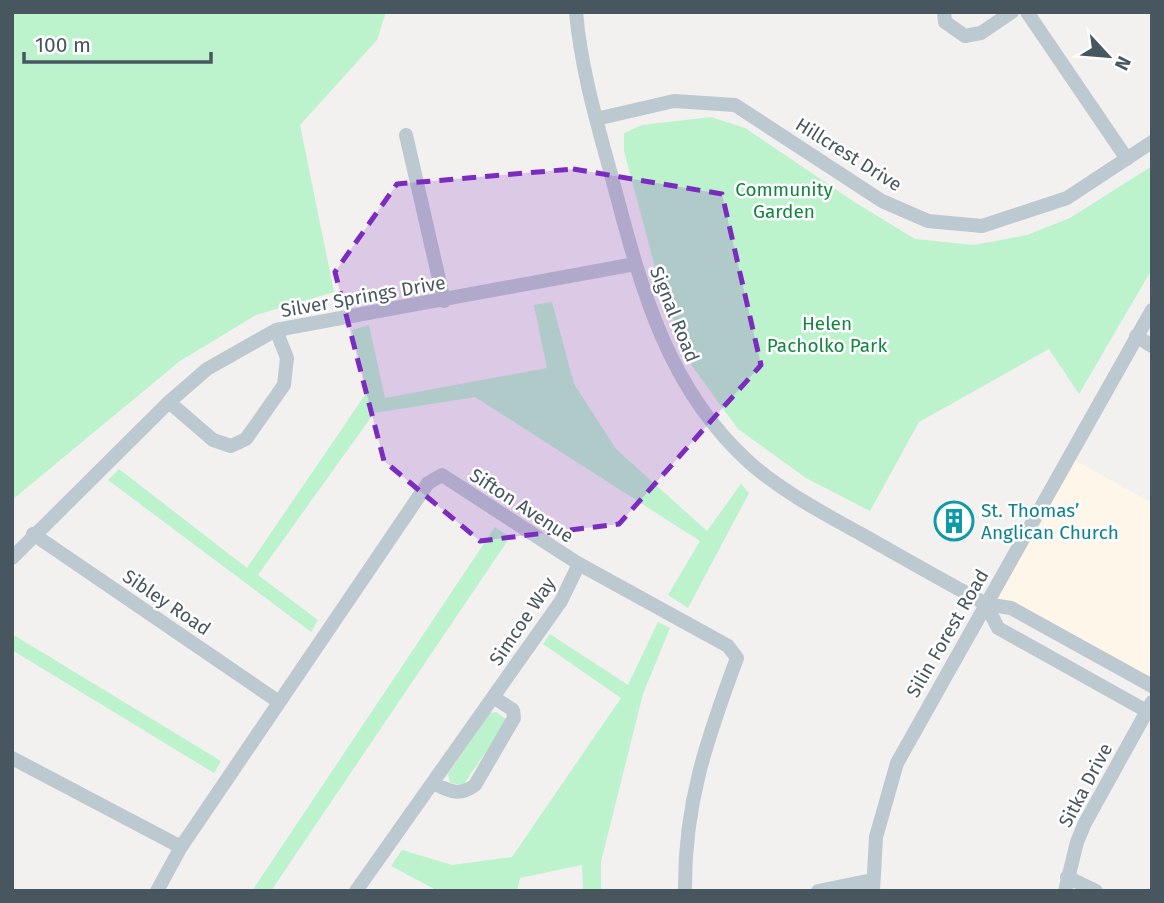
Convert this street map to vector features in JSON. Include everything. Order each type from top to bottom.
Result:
[{"type":"street","name":"Signal Road","points":[[576,12],[582,60],[596,119],[635,264],[656,328],[673,366],[724,437],[785,489],[986,604],[1011,608],[1152,686]]},
{"type":"street","points":[[944,12],[945,22],[965,36],[981,33],[1012,12]]},
{"type":"street","points":[[1027,12],[1127,159]]},
{"type":"street","name":"Hillcrest Drive","points":[[596,119],[674,100],[735,105],[882,201],[928,221],[982,226],[1067,198],[1152,142]]},
{"type":"street","points":[[406,135],[444,301]]},
{"type":"street","name":"Silver Springs Drive","points":[[12,558],[33,534],[169,402],[208,369],[276,330],[635,264]]},
{"type":"street","name":"Silin Forest Road","points":[[872,886],[880,812],[897,763],[1152,310]]},
{"type":"street","points":[[169,402],[213,440],[230,446],[246,439],[285,385],[287,358],[276,330]]},
{"type":"street","points":[[1136,336],[1152,346]]},
{"type":"street","name":"Sifton Avenue","points":[[157,891],[181,847],[428,483],[442,475],[579,564],[728,646],[737,659],[701,757],[685,851],[685,891]]},
{"type":"street","name":"Sibley Road","points":[[33,534],[279,702]]},
{"type":"street","name":"Simcoe Way","points":[[356,891],[561,601],[579,564]]},
{"type":"street","name":"Signal Road","points":[[986,604],[998,628],[1150,709]]},
{"type":"street","name":"Simcoe Way","points":[[433,783],[453,793],[466,792],[475,785],[512,726],[514,718],[513,710],[493,696]]},
{"type":"street","name":"Sitka Drive","points":[[1066,884],[1085,823],[1150,709]]},
{"type":"street","points":[[12,758],[181,847]]},
{"type":"street","points":[[1066,884],[1096,891]]},
{"type":"street","points":[[818,891],[872,886]]},
{"type":"highlighted area","points":[[573,169],[722,194],[761,365],[619,524],[480,541],[384,461],[335,272],[397,184]]},
{"type":"shaded area","points":[[1069,457],[1152,503],[1152,686],[1077,645],[986,604]]},
{"type":"green space","points":[[12,12],[386,12],[377,40],[300,125],[334,292],[256,315],[180,361],[12,500]]},
{"type":"green space","name":"Helen Pacholko Park","points":[[711,117],[745,128],[856,203],[915,239],[974,245],[1027,235],[1070,218],[1152,166],[1152,269],[1079,394],[1049,349],[919,422],[870,511],[806,478],[738,429],[692,366],[659,282],[624,151],[624,133],[642,125]]},
{"type":"green space","points":[[552,302],[574,384],[616,449],[707,531],[741,484],[749,493],[688,608],[668,595],[700,541],[475,397],[374,413],[258,575],[318,620],[311,632],[108,480],[119,469],[247,568],[367,392],[352,330],[369,325],[385,398],[547,368],[534,305]]},
{"type":"green space","points":[[495,527],[510,537],[271,891],[252,891]]},
{"type":"green space","points":[[658,622],[670,628],[643,694],[601,862],[601,891],[583,891],[582,865],[520,878],[517,891],[438,891],[391,866],[402,850],[452,865],[512,857],[621,698],[543,644],[550,634],[628,685]]},
{"type":"green space","points":[[12,634],[221,761],[214,773],[12,650]]},
{"type":"green space","points":[[496,712],[506,719],[506,723],[463,785],[450,783],[448,774],[490,713]]},
{"type":"place","name":"St. Thomas’ Anglican Church","points":[[954,521]]},
{"type":"park label","name":"Community Garden","points":[[784,200]]}]
